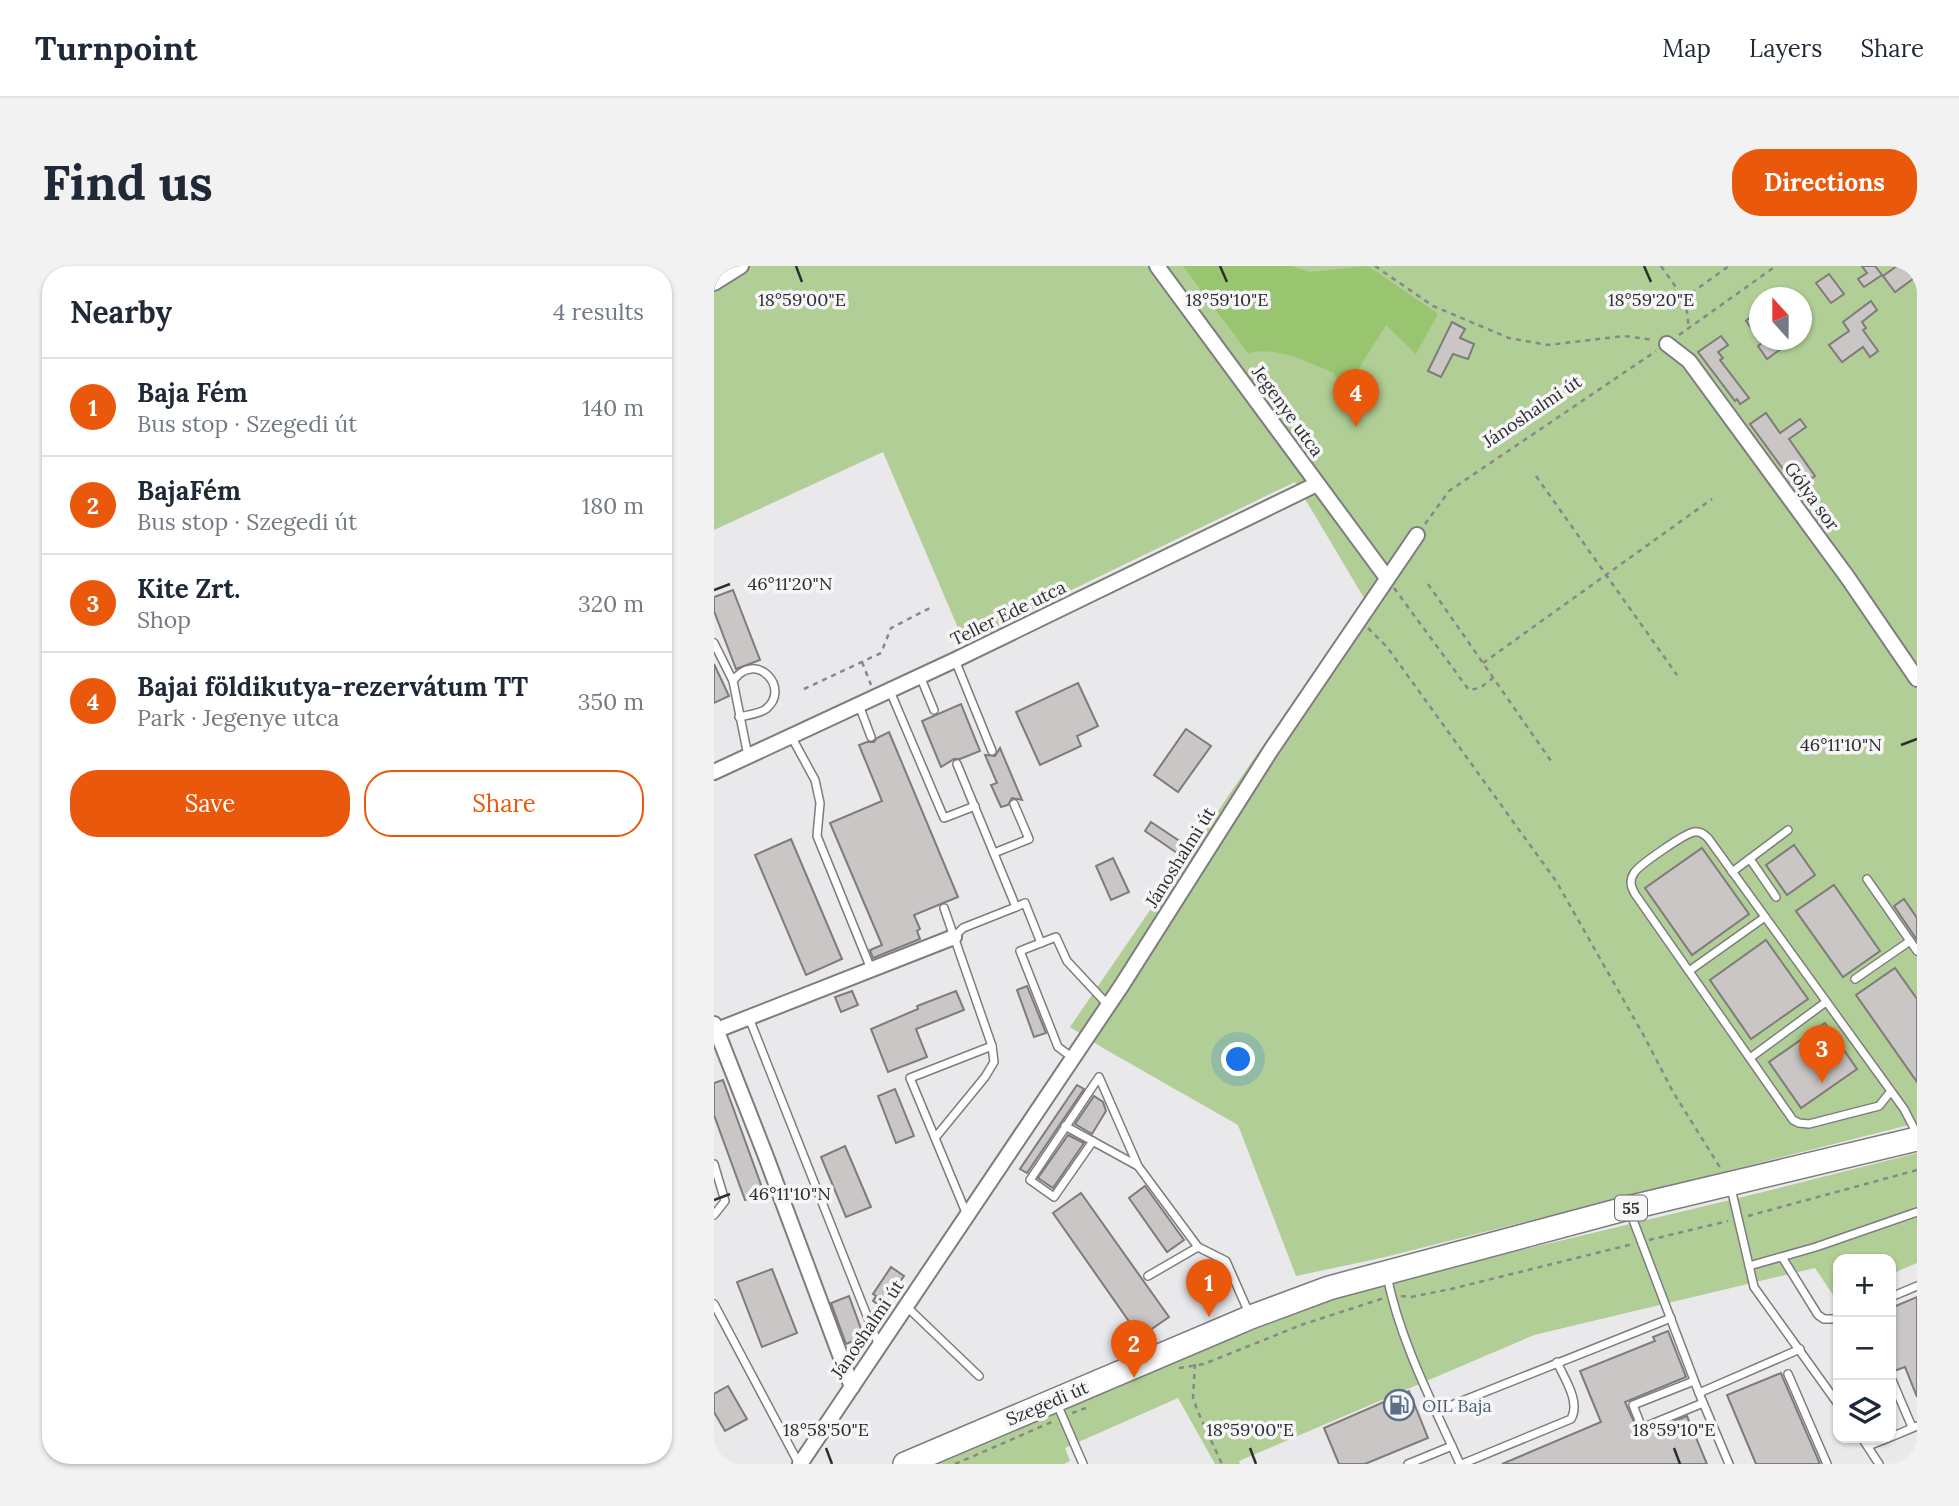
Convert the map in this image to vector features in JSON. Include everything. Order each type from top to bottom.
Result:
[{"type":"main road","name":"55","points":[[1386,1272],[1917,1136]]},
{"type":"main road","name":"Szegedi út","points":[[905,1464],[1059,1409],[1191,1355],[1251,1317],[1346,1283],[1386,1272]]},
{"type":"street","points":[[714,283],[741,266]]},
{"type":"street","name":"Jegenye utca","points":[[1157,266],[1317,484],[1384,583]]},
{"type":"street","name":"Gólya sor","points":[[1667,344],[1689,361],[1848,579],[1917,679]]},
{"type":"street","name":"Teller Ede utca","points":[[714,772],[883,694],[1317,484]]},
{"type":"street","name":"Jánoshalmi út","points":[[799,1464],[1073,1058],[1271,750],[1417,535]]},
{"type":"street","points":[[852,1387],[715,1027],[749,1017],[954,937]]},
{"type":"lane","points":[[714,643],[733,681],[748,757]]},
{"type":"lane","points":[[954,660],[992,751]]},
{"type":"lane","points":[[733,681],[743,671],[754,669],[768,675],[774,689],[773,700],[766,708],[739,717]]},
{"type":"lane","points":[[920,676],[934,710]]},
{"type":"lane","points":[[883,694],[944,818],[975,806]]},
{"type":"lane","points":[[859,705],[871,737]]},
{"type":"lane","points":[[791,736],[815,780],[820,803],[817,836],[871,970]]},
{"type":"lane","points":[[957,764],[1016,907]]},
{"type":"lane","points":[[994,853],[1029,839],[1014,804]]},
{"type":"lane","points":[[1732,872],[1787,830]]},
{"type":"lane","points":[[1891,1091],[1879,1106],[1809,1124],[1799,1123],[1789,1116],[1635,894],[1631,884],[1637,869],[1687,835],[1699,832],[1708,838],[1891,1091],[1917,1136]]},
{"type":"lane","points":[[1750,859],[1776,897]]},
{"type":"lane","points":[[1867,879],[1917,951]]},
{"type":"lane","points":[[954,937],[963,928],[1025,903],[1041,943]]},
{"type":"lane","points":[[935,1139],[994,1062],[992,1046],[944,908]]},
{"type":"lane","points":[[1689,971],[1765,917]]},
{"type":"lane","points":[[1073,1058],[1058,1047],[1020,951],[1056,937],[1067,961],[1108,1005]]},
{"type":"lane","points":[[1855,979],[1910,941]]},
{"type":"lane","points":[[1750,1058],[1826,1002]]},
{"type":"lane","points":[[749,1017],[879,1347]]},
{"type":"lane","points":[[967,1216],[910,1078],[992,1046]]},
{"type":"lane","points":[[1093,1142],[1055,1197],[1030,1180],[1099,1077],[1138,1166],[1198,1247],[1226,1261],[1251,1317]]},
{"type":"lane","points":[[1065,1126],[1138,1166]]},
{"type":"lane","points":[[714,1164],[725,1201],[714,1215]]},
{"type":"lane","points":[[1730,1184],[1754,1287],[1833,1397]]},
{"type":"lane","points":[[1628,1208],[1729,1464]]},
{"type":"lane","points":[[1749,1266],[1917,1212]]},
{"type":"lane","points":[[1148,1276],[1198,1247]]},
{"type":"lane","points":[[1782,1257],[1818,1315],[1824,1319],[1833,1319]]},
{"type":"lane","points":[[1386,1272],[1391,1296],[1461,1464],[1571,1419],[1574,1414],[1574,1401],[1557,1362]]},
{"type":"lane","points":[[1896,1295],[1917,1286]]},
{"type":"lane","points":[[714,1304],[799,1464]]},
{"type":"lane","points":[[906,1306],[979,1377]]},
{"type":"lane","points":[[1437,1411],[1671,1318]]},
{"type":"lane","points":[[1699,1393],[1800,1349]]},
{"type":"lane","points":[[1788,1374],[1827,1464]]},
{"type":"lane","points":[[1892,1380],[1915,1427],[1896,1434]]},
{"type":"lane","points":[[1695,1381],[1633,1405],[1642,1428],[1703,1403]]},
{"type":"lane","points":[[1059,1409],[1083,1464]]},
{"type":"lane","points":[[1866,1443],[1879,1464]]},
{"type":"lane","points":[[1868,1446],[1875,1443]]},
{"type":"lane","points":[[1408,1464],[1452,1446]]},
{"type":"path","points":[[1376,266],[1433,306],[1509,338],[1548,345],[1624,336],[1667,344]]},
{"type":"path","points":[[1661,266],[1684,299],[1689,314],[1688,329]]},
{"type":"path","points":[[1684,299],[1730,266]]},
{"type":"path","name":"Jánoshalmi út","points":[[1417,535],[1449,491],[1667,344],[1776,266]]},
{"type":"path","points":[[1536,475],[1677,675]]},
{"type":"path","points":[[1483,663],[1712,499]]},
{"type":"path","points":[[1384,583],[1394,588],[1469,690],[1480,688],[1494,678]]},
{"type":"path","points":[[1428,584],[1552,761]]},
{"type":"path","points":[[804,689],[881,653],[891,628],[932,607]]},
{"type":"path","points":[[1359,620],[1387,647],[1556,881],[1672,1091],[1730,1184]]},
{"type":"path","points":[[862,662],[883,694]]},
{"type":"path","points":[[1168,1372],[1180,1367],[1191,1355],[1301,1325],[1391,1296],[1411,1297],[1451,1289],[1738,1218],[1917,1170]]},
{"type":"path","points":[[1191,1355],[1193,1398],[1222,1464]]},
{"type":"path","points":[[955,1464],[1059,1409],[1086,1407]]},
{"type":"green space","points":[[714,266],[1917,266],[1917,1123],[1381,1258],[1296,1276],[1238,1125],[1070,1027],[1364,598],[1295,482],[964,642],[883,452],[714,530]]},
{"type":"green space","points":[[1183,266],[1292,266],[1310,272],[1368,266],[1438,314],[1416,354],[1386,325],[1344,392],[1334,373],[1313,364],[1281,353],[1248,353]]},
{"type":"green space","points":[[1917,1153],[1917,1263],[1896,1272],[1896,1254],[1833,1254],[1833,1295],[1815,1268],[1534,1335],[1239,1461],[1240,1464],[1215,1464],[1178,1398],[1065,1448],[1070,1461],[1064,1464],[932,1464],[1351,1291]]},
{"type":"building","points":[[1862,266],[1875,266],[1882,275],[1864,287],[1858,279],[1867,273]]},
{"type":"building","points":[[1897,266],[1917,266],[1917,276],[1895,292],[1883,276]]},
{"type":"building","points":[[1829,274],[1844,294],[1831,303],[1816,283]]},
{"type":"building","points":[[1871,301],[1877,310],[1862,322],[1866,328],[1863,330],[1878,351],[1870,357],[1863,347],[1842,362],[1829,345],[1849,331],[1843,322]]},
{"type":"building","points":[[1452,322],[1465,329],[1460,338],[1474,344],[1468,359],[1453,354],[1441,377],[1428,371]]},
{"type":"building","points":[[1721,336],[1728,345],[1718,352],[1723,358],[1720,360],[1749,398],[1740,404],[1698,352]]},
{"type":"building","points":[[1761,350],[1779,350],[1767,359]]},
{"type":"building","points":[[1766,413],[1780,433],[1800,419],[1806,427],[1789,439],[1815,476],[1797,488],[1750,424]]},
{"type":"building","points":[[733,590],[760,660],[736,669],[714,611],[714,597]]},
{"type":"building","points":[[714,664],[729,696],[714,703]]},
{"type":"building","points":[[1078,683],[1098,726],[1077,736],[1081,746],[1040,765],[1016,712]]},
{"type":"building","points":[[961,704],[980,751],[954,759],[941,767],[922,721]]},
{"type":"building","points":[[1186,729],[1211,746],[1178,792],[1154,775]]},
{"type":"building","points":[[889,732],[958,897],[914,915],[920,929],[917,931],[920,939],[873,958],[870,950],[882,945],[830,823],[882,801],[859,745],[874,742]]},
{"type":"building","points":[[1000,748],[1022,800],[1012,798],[1008,805],[1001,807],[991,785],[997,783],[985,755],[995,756]]},
{"type":"building","points":[[1151,822],[1184,844],[1177,853],[1145,831]]},
{"type":"building","points":[[791,839],[842,959],[806,975],[755,855]]},
{"type":"building","points":[[1794,845],[1815,875],[1787,895],[1766,865]]},
{"type":"building","points":[[1702,848],[1749,914],[1692,955],[1645,888]]},
{"type":"building","points":[[1113,858],[1129,892],[1111,900],[1096,866]]},
{"type":"building","points":[[1834,885],[1880,951],[1843,977],[1796,911]]},
{"type":"building","points":[[1904,899],[1917,918],[1917,940],[1894,906]]},
{"type":"building","points":[[1766,940],[1808,999],[1751,1039],[1710,980]]},
{"type":"building","points":[[1895,968],[1917,999],[1917,1082],[1856,995]]},
{"type":"building","points":[[1027,986],[1046,1033],[1034,1037],[1017,990]]},
{"type":"building","points":[[852,991],[858,1005],[841,1012],[835,997]]},
{"type":"building","points":[[956,991],[964,1010],[916,1029],[927,1057],[888,1072],[871,1029],[918,1009],[917,1006]]},
{"type":"building","points":[[1825,1023],[1857,1069],[1801,1108],[1769,1062]]},
{"type":"building","points":[[723,1080],[764,1193],[745,1200],[714,1115],[714,1083]]},
{"type":"building","points":[[1077,1085],[1084,1089],[1027,1173],[1020,1169]]},
{"type":"building","points":[[895,1089],[914,1136],[896,1143],[878,1096]]},
{"type":"building","points":[[1094,1096],[1103,1102],[1106,1111],[1092,1134],[1075,1124]]},
{"type":"building","points":[[1068,1135],[1084,1143],[1053,1188],[1038,1178]]},
{"type":"building","points":[[845,1146],[871,1207],[846,1217],[821,1157]]},
{"type":"building","points":[[1145,1186],[1184,1240],[1167,1252],[1129,1198]]},
{"type":"building","points":[[1081,1193],[1169,1317],[1140,1337],[1053,1213]]},
{"type":"building","points":[[1209,1262],[1219,1282],[1205,1289],[1202,1284],[1195,1287],[1189,1276]]},
{"type":"building","points":[[891,1267],[904,1276],[882,1307],[873,1301],[876,1296],[873,1294]]},
{"type":"building","points":[[772,1269],[797,1333],[762,1347],[737,1282]]},
{"type":"building","points":[[849,1296],[864,1337],[846,1344],[831,1303]]},
{"type":"building","points":[[1917,1297],[1917,1397],[1905,1367],[1896,1370],[1896,1306]]},
{"type":"building","points":[[1668,1331],[1686,1377],[1625,1402],[1640,1435],[1687,1416],[1707,1464],[1502,1464],[1601,1422],[1580,1371],[1655,1341],[1653,1337]]},
{"type":"building","points":[[1781,1373],[1820,1464],[1756,1464],[1727,1395]]},
{"type":"building","points":[[728,1386],[747,1419],[725,1431],[714,1412],[714,1394]]},
{"type":"building","points":[[1409,1391],[1428,1438],[1365,1464],[1339,1464],[1324,1428]]},
{"type":"place","name":"Bajai földikutya-rezervátum TT","points":[[1356,427]]},
{"type":"place","name":"Kite Zrt.","points":[[1822,1083]]},
{"type":"place","name":"Baja Fém","points":[[1209,1317]]},
{"type":"place","name":"BajaFém","points":[[1134,1378]]},
{"type":"place","name":"OIL Baja","points":[[1399,1405]]}]
